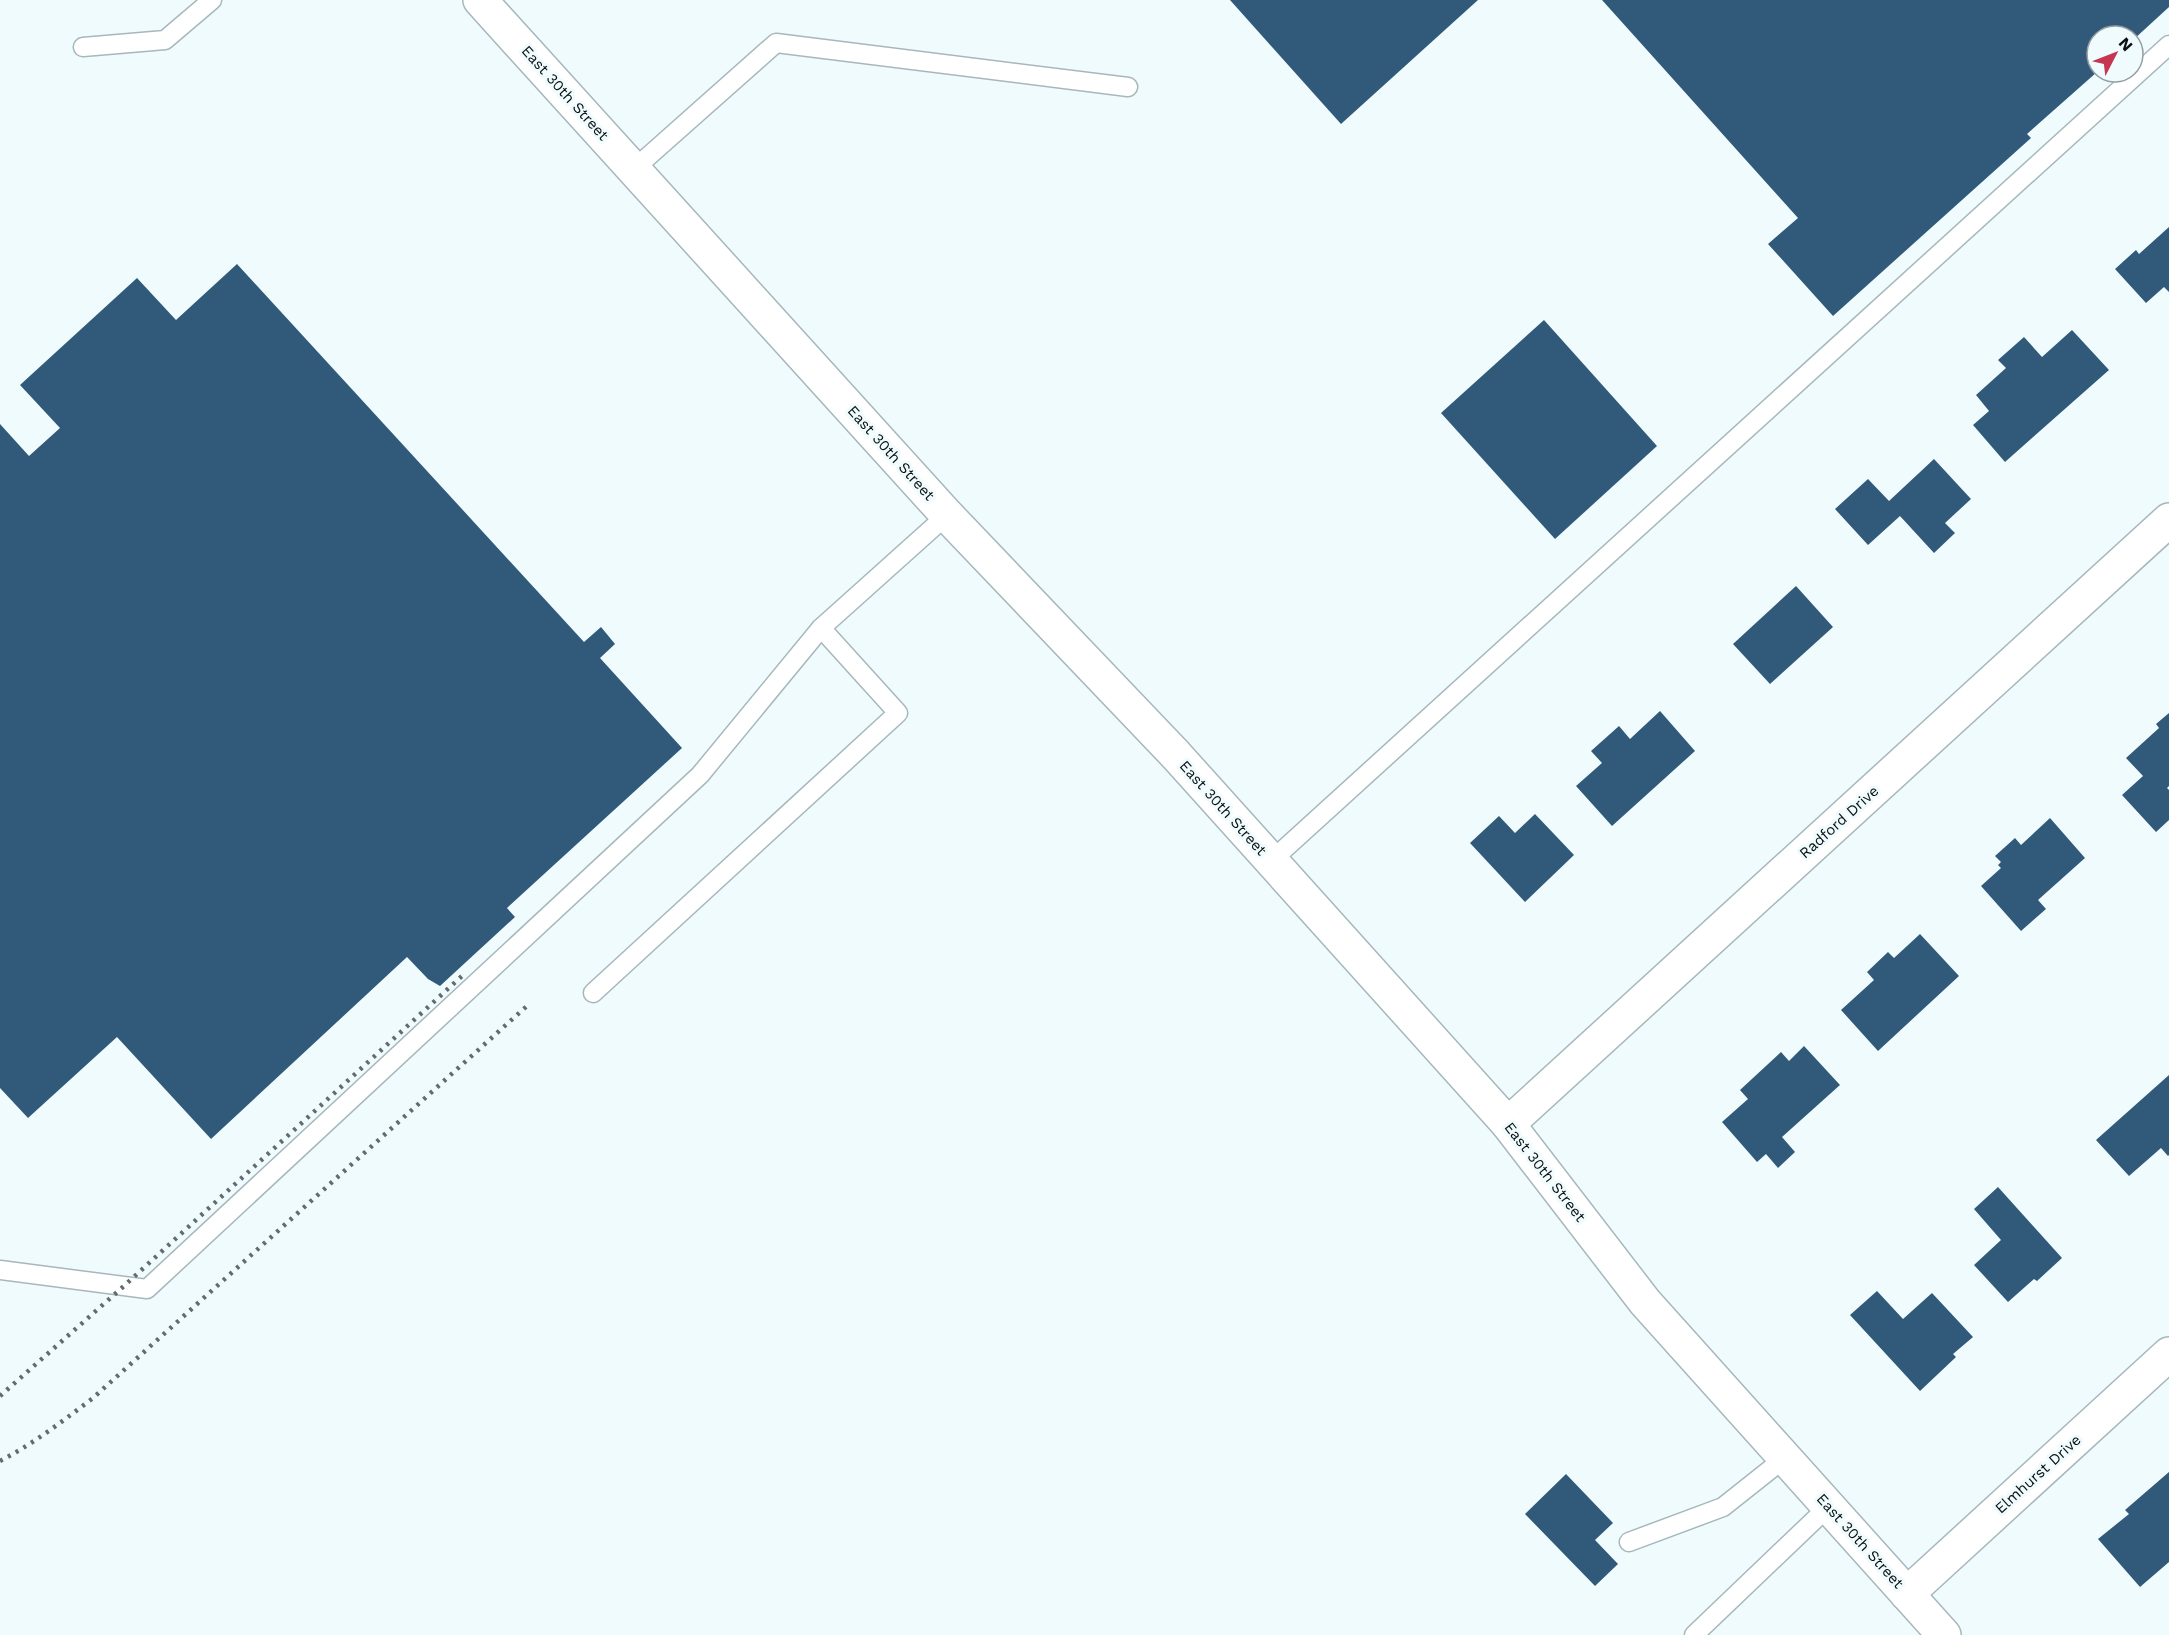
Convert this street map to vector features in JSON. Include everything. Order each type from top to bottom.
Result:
[{"type":"main road","name":"East 30th Street","points":[[480,0],[947,515],[1176,755],[1508,1124],[1645,1302],[1944,1635]]},
{"type":"main road","name":"Radford Drive","points":[[1508,1124],[2169,520]]},
{"type":"main road","name":"Elmhurst Drive","points":[[1907,1593],[2169,1354]]},
{"type":"lane","points":[[83,47],[165,40],[212,0]]},
{"type":"lane","points":[[634,170],[776,43],[1128,87]]},
{"type":"lane","points":[[1270,861],[2169,45]]},
{"type":"lane","points":[[0,1270],[147,1288],[700,776],[821,628],[947,515]]},
{"type":"lane","points":[[593,993],[898,713],[821,628]]},
{"type":"lane","points":[[1629,1542],[1723,1507],[1786,1457]]},
{"type":"lane","points":[[1694,1635],[1829,1506]]},
{"type":"building","points":[[1230,0],[1478,0],[1341,124]]},
{"type":"building","points":[[1602,0],[2169,0],[2169,7],[2145,29],[2145,24],[2085,24],[2085,83],[2027,134],[2031,138],[1833,316],[1768,244],[1798,218]]},
{"type":"building","points":[[2169,227],[2169,292],[2164,287],[2146,303],[2115,269],[2136,250],[2139,254]]},
{"type":"building","points":[[237,264],[584,642],[601,627],[615,644],[600,658],[682,748],[507,908],[515,917],[440,986],[428,979],[407,957],[211,1139],[117,1037],[28,1118],[0,1088],[0,424],[29,456],[60,428],[20,385],[137,278],[176,320]]},
{"type":"building","points":[[1544,320],[1657,446],[1555,539],[1441,413]]},
{"type":"building","points":[[2072,330],[2109,370],[2005,462],[1973,425],[1989,411],[1976,395],[2006,368],[1998,360],[2024,337],[2042,357]]},
{"type":"building","points":[[1934,459],[1971,499],[1945,523],[1955,533],[1934,553],[1900,516],[1868,545],[1835,509],[1868,479],[1889,501]]},
{"type":"building","points":[[1796,586],[1833,627],[1770,684],[1733,644]]},
{"type":"building","points":[[1660,711],[1695,751],[1612,826],[1576,786],[1602,763],[1591,751],[1619,726],[1630,739]]},
{"type":"building","points":[[2169,713],[2169,786],[2167,788],[2169,790],[2169,820],[2156,832],[2122,795],[2143,776],[2126,758],[2159,728],[2156,724]]},
{"type":"building","points":[[1535,814],[1574,855],[1525,902],[1470,843],[1499,816],[1515,833]]},
{"type":"building","points":[[2050,818],[2085,858],[2038,900],[2046,909],[2021,931],[1981,886],[2001,868],[1998,865],[2001,862],[1995,856],[2015,838],[2021,845]]},
{"type":"building","points":[[1920,934],[1959,976],[1878,1051],[1841,1010],[1874,980],[1867,972],[1888,952],[1894,958]]},
{"type":"building","points":[[1804,1046],[1840,1085],[1782,1137],[1795,1152],[1778,1168],[1766,1154],[1757,1162],[1722,1122],[1748,1099],[1740,1090],[1781,1052],[1789,1061]]},
{"type":"building","points":[[2169,1075],[2169,1155],[2161,1148],[2129,1176],[2096,1140]]},
{"type":"building","points":[[1998,1187],[2062,1258],[2037,1281],[2034,1279],[2008,1302],[1974,1265],[2001,1240],[1974,1209]]},
{"type":"building","points":[[1877,1291],[1903,1319],[1932,1293],[1973,1337],[1953,1354],[1956,1357],[1920,1391],[1850,1315]]},
{"type":"building","points":[[2169,1472],[2169,1562],[2140,1587],[2098,1539],[2129,1514],[2125,1510]]},
{"type":"building","points":[[1566,1474],[1613,1523],[1595,1540],[1618,1564],[1595,1586],[1525,1514]]},
{"type":"railway","points":[[0,1396],[124,1286],[463,975]]},
{"type":"railway","points":[[0,1461],[36,1440],[93,1398],[528,1005]]}]
